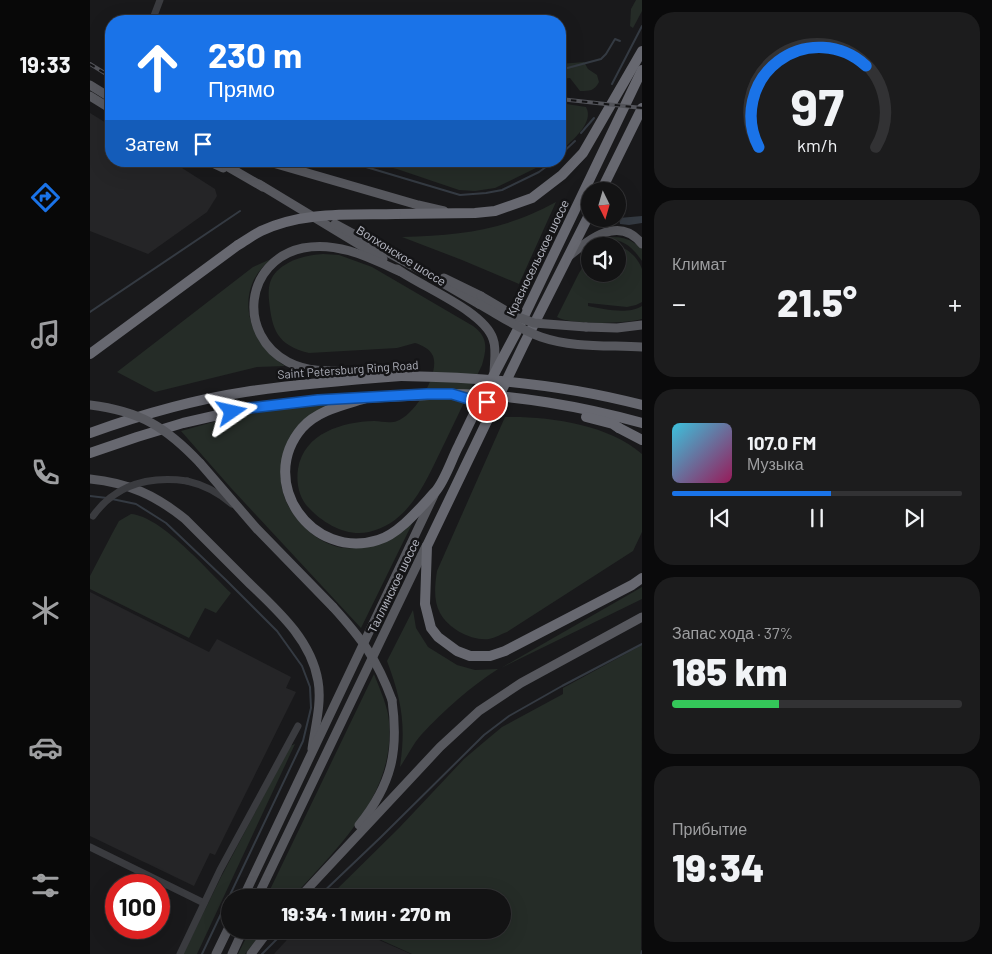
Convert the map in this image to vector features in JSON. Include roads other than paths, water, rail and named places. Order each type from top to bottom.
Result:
[{"type":"highway","points":[[90,354],[238,245],[261,231],[285,222],[310,216],[475,213],[495,210],[532,198],[562,175],[583,152],[642,51]]},
{"type":"highway","name":"Красносельское шоссе","points":[[494,374],[516,334],[642,70]]},
{"type":"highway","points":[[605,182],[642,108]]},
{"type":"highway","points":[[568,257],[582,228]]},
{"type":"highway","name":"Таллинское шоссе","points":[[426,546],[568,257]]},
{"type":"highway","name":"Таллинское шоссе","points":[[437,490],[494,374]]},
{"type":"highway","name":"Saint Petersburg Ring Road","points":[[90,433],[126,420],[176,406],[243,392],[316,383],[400,376],[445,376],[505,381],[557,388],[642,405]]},
{"type":"highway","points":[[452,394],[472,400],[534,407],[586,417],[613,424],[642,440]]},
{"type":"highway","points":[[90,453],[183,423],[249,408],[318,400],[452,394],[501,396],[642,423]]},
{"type":"highway","points":[[366,398],[328,411],[312,420],[302,428],[295,438],[286,462],[285,476],[292,504],[300,517],[313,529],[326,537],[344,543],[360,544],[379,540],[402,526],[437,490]]},
{"type":"highway","points":[[426,546],[425,604],[431,628],[446,645],[470,656],[490,656],[505,651],[642,578]]},
{"type":"main road","points":[[90,85],[105,94]]},
{"type":"main road","points":[[90,96],[105,105]]},
{"type":"main road","name":"Волхонское шоссе","points":[[221,167],[259,184],[480,300]]},
{"type":"main road","name":"Волхонское шоссе","points":[[228,167],[246,178]]},
{"type":"main road","points":[[287,167],[418,205],[444,211],[475,213]]},
{"type":"main road","name":"Волхонское шоссе","points":[[259,184],[477,318],[488,329],[494,340],[494,374]]},
{"type":"main road","points":[[568,257],[606,231],[618,230],[630,234],[642,244]]},
{"type":"main road","points":[[400,376],[368,371],[313,371],[289,362],[276,354],[266,344],[257,327],[253,309],[257,285],[270,266],[290,252],[304,248],[324,247],[347,250],[401,272]]},
{"type":"main road","points":[[480,300],[534,323],[617,328],[642,325]]},
{"type":"main road","points":[[480,300],[512,323],[541,337],[579,344],[642,347]]},
{"type":"main road","points":[[90,405],[109,407],[132,413],[169,433],[200,463],[257,529],[333,607],[373,656],[383,676],[392,700],[395,721],[395,748],[390,773],[377,800],[366,817],[307,889]]},
{"type":"main road","points":[[90,479],[109,481],[134,488],[152,495],[169,506],[185,519],[278,612],[301,638],[315,668],[319,689],[310,759]]},
{"type":"main road","name":"Таллинское шоссе","points":[[247,889],[437,490]]},
{"type":"main road","name":"Таллинское шоссе","points":[[261,889],[426,546]]},
{"type":"main road","points":[[325,868],[440,747],[479,711],[520,682],[642,617]]},
{"type":"main road","points":[[216,954],[223,939]]},
{"type":"main road","points":[[232,954],[239,939]]},
{"type":"main road","points":[[251,954],[262,939]]},
{"type":"street","points":[[154,15],[160,0]]},
{"type":"street","points":[[92,518],[106,501],[122,489],[157,479],[202,484],[216,491],[257,529]]},
{"type":"street","points":[[180,954],[204,903],[298,726]]},
{"type":"street","points":[[90,847],[204,903]]},
{"type":"waterway","points":[[612,84],[642,26]]},
{"type":"waterway","points":[[566,68],[601,59],[615,39],[620,41]]},
{"type":"waterway","points":[[581,133],[594,118]]},
{"type":"waterway","points":[[566,149],[575,141]]},
{"type":"waterway","points":[[366,167],[460,195],[502,190],[546,167]]},
{"type":"waterway","points":[[90,312],[240,211]]},
{"type":"waterway","points":[[90,496],[107,498]]},
{"type":"waterway","points":[[112,499],[136,504],[166,523],[277,631],[302,666],[310,687],[311,708],[303,741],[202,954]]},
{"type":"waterway","points":[[326,889],[484,735],[509,716],[642,644]]},
{"type":"waterway","points":[[262,954],[277,939]]},
{"type":"railway","points":[[90,64],[105,73]]},
{"type":"railway","points":[[566,100],[642,108]]}]
